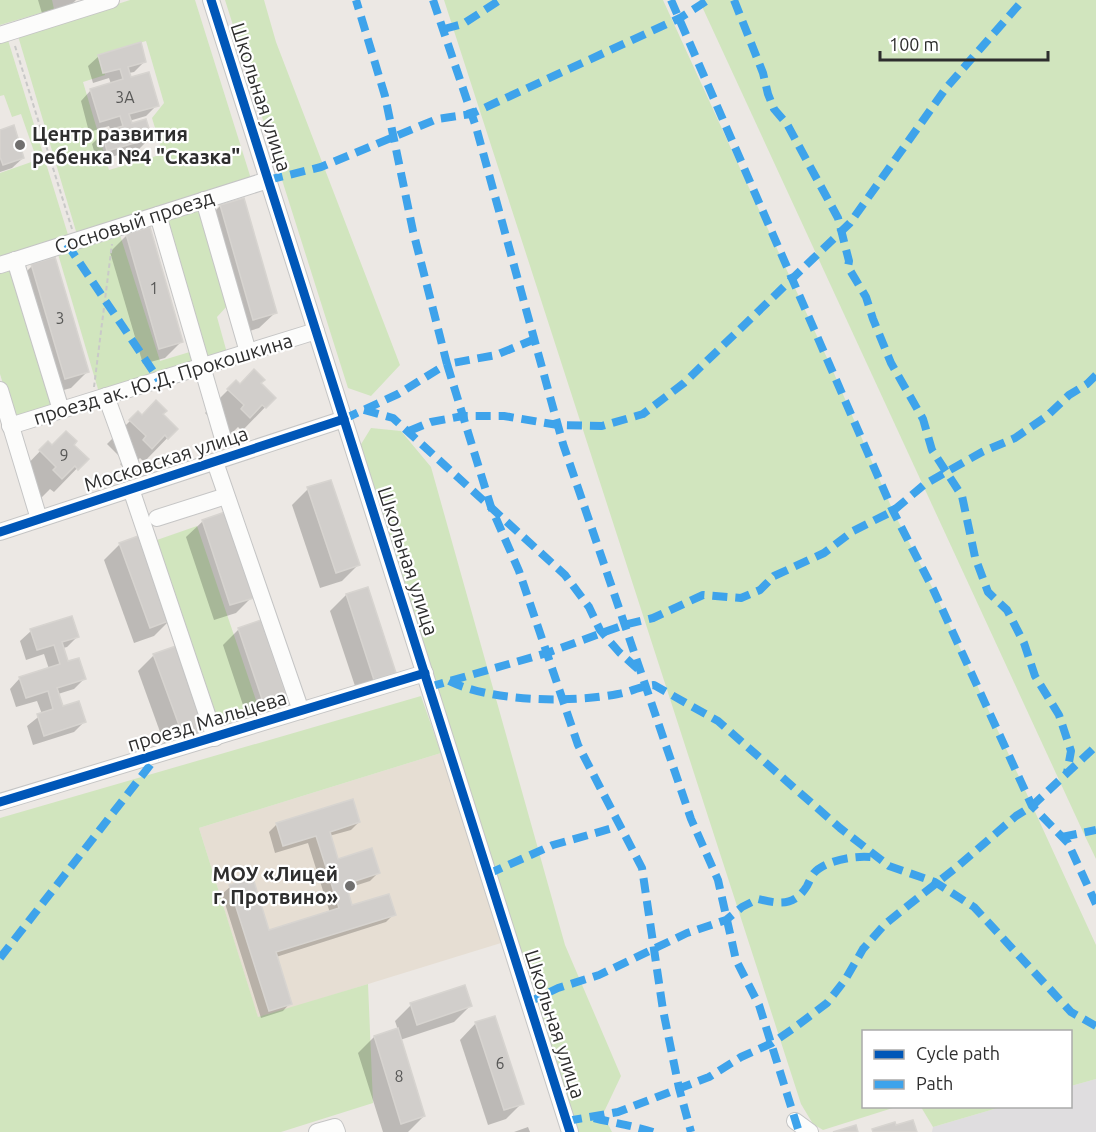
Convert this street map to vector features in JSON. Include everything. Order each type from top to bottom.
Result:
[{"type":"street","points":[[5,33],[85,4],[111,0]]},
{"type":"street","name":"Школьная улица","points":[[211,0],[570,1132]]},
{"type":"street","name":"Сосновый проезд","points":[[8,263],[268,180]]},
{"type":"street","points":[[204,200],[248,352]]},
{"type":"street","points":[[159,215],[222,435]]},
{"type":"street","points":[[8,263],[61,410]]},
{"type":"street","name":"проезд ак. Ю.Д. Прокошкина","points":[[10,426],[316,331]]},
{"type":"street","points":[[0,390],[39,519]]},
{"type":"street","points":[[99,398],[131,465]]},
{"type":"street","name":"Московская улица","points":[[0,532],[344,419]]},
{"type":"street","points":[[215,462],[301,711]]},
{"type":"street","points":[[131,489],[216,738]]},
{"type":"street","points":[[157,518],[226,495]]},
{"type":"street","name":"проезд Мальцева","points":[[0,802],[425,673]]},
{"type":"street","points":[[795,1121],[810,1132]]},
{"type":"street","points":[[317,1132],[336,1129]]},
{"type":"path","points":[[5,33],[75,241]]},
{"type":"path","points":[[99,398],[114,229]]},
{"type":"shaded area","name":"МОУ «Лицей г. Протвино»","points":[[441,753],[501,943],[258,1018],[199,828]]},
{"type":"shaded area","points":[[1096,1079],[1096,1132],[932,1132],[933,1127],[998,1108],[1072,1108],[1072,1086]]},
{"type":"green space","points":[[0,0],[52,0],[54,9],[0,25]]},
{"type":"green space","points":[[130,0],[195,0],[252,182],[78,238],[18,36]],"holes":[[[146,41],[164,103],[152,118],[163,154],[109,170],[83,82],[105,75],[100,55]]]},
{"type":"green space","points":[[225,0],[264,0],[276,42],[400,365],[371,396],[348,388]]},
{"type":"green space","points":[[444,0],[663,0],[833,371],[893,511],[933,589],[1096,945],[1096,1079],[1072,1086],[1072,1030],[862,1030],[862,1108],[893,1108],[823,1130],[813,1124],[801,1104]]},
{"type":"green space","points":[[699,0],[1096,0],[1096,859],[1084,834]]},
{"type":"green space","name":"Центр развития ребенка №4 \"Сказка\"","points":[[8,40],[69,238],[0,259],[0,173],[37,160],[21,114],[12,117],[4,95],[0,96],[0,43]]},
{"type":"green space","points":[[201,206],[228,305],[217,317],[227,353],[204,360],[164,218]]},
{"type":"green space","points":[[120,235],[160,361],[193,351],[198,366],[100,396],[58,254]]},
{"type":"green space","points":[[12,268],[55,405],[14,421],[0,374],[0,273]]},
{"type":"green space","points":[[371,428],[401,431],[431,467],[565,945],[621,1076],[603,1114],[612,1132],[575,1132],[355,454]]},
{"type":"green space","points":[[197,526],[260,712],[217,726],[154,541]]},
{"type":"green space","points":[[421,696],[441,753],[199,828],[258,1017],[368,984],[373,1103],[281,1132],[0,1132],[0,818]]},
{"type":"green space","points":[[922,1108],[998,1108],[933,1127]]},
{"type":"building","points":[[141,42],[146,62],[128,67],[131,77],[149,72],[159,106],[129,114],[132,123],[146,119],[152,138],[107,151],[102,132],[123,126],[120,116],[100,122],[90,89],[123,79],[120,69],[103,73],[98,55]]},
{"type":"building","points":[[14,125],[24,158],[3,165],[0,157],[0,130]]},
{"type":"building","points":[[244,198],[277,313],[253,320],[220,205]]},
{"type":"building","points":[[150,227],[183,342],[159,349],[126,234]]},
{"type":"building","points":[[55,257],[89,372],[65,379],[31,264]]},
{"type":"building","points":[[254,369],[265,380],[261,383],[276,398],[266,408],[262,405],[250,418],[241,409],[244,405],[227,389],[236,380],[240,384]]},
{"type":"building","points":[[156,400],[167,411],[163,414],[178,429],[168,439],[165,435],[152,449],[143,440],[146,436],[129,420],[138,411],[142,415]]},
{"type":"building","points":[[66,431],[77,441],[74,445],[89,459],[78,470],[75,466],[62,479],[53,470],[56,467],[39,450],[48,441],[52,445]]},
{"type":"building","points":[[331,480],[360,565],[336,573],[307,487]]},
{"type":"building","points":[[225,512],[254,598],[230,605],[202,520]]},
{"type":"building","points":[[141,535],[171,620],[150,628],[119,543]]},
{"type":"building","points":[[368,587],[396,673],[374,680],[346,594]]},
{"type":"building","points":[[72,616],[79,637],[62,642],[68,661],[79,658],[86,679],[57,688],[63,706],[79,701],[86,722],[44,736],[37,714],[53,709],[48,691],[26,698],[19,677],[60,664],[54,645],[37,650],[30,629]]},
{"type":"building","points":[[261,620],[290,706],[267,714],[238,628]]},
{"type":"building","points":[[176,646],[206,731],[184,739],[153,654]]},
{"type":"building","points":[[353,799],[360,822],[330,832],[338,859],[372,848],[380,873],[346,884],[352,905],[389,894],[396,915],[276,952],[292,1004],[269,1011],[229,885],[253,878],[269,930],[339,908],[316,836],[283,846],[276,823]]},
{"type":"building","points":[[465,985],[472,1006],[417,1025],[410,1003]]},
{"type":"building","points":[[495,1016],[524,1104],[504,1110],[475,1022]]},
{"type":"building","points":[[398,1028],[425,1116],[401,1124],[374,1036]]},
{"type":"building","points":[[913,1120],[917,1132],[873,1132],[872,1129],[895,1122],[896,1125]]},
{"type":"building","points":[[856,1125],[858,1132],[833,1132]]},
{"type":"marked path","points":[[344,419],[398,394],[447,364],[413,231],[385,96],[356,0]]},
{"type":"marked path","points":[[433,0],[476,127],[563,444],[691,819],[718,880],[736,960],[759,1005],[799,1132]]},
{"type":"marked path","points":[[444,29],[463,24],[500,0]]},
{"type":"marked path","points":[[671,0],[893,511],[933,589],[1032,806],[1068,843],[1096,904]]},
{"type":"marked path","points":[[268,180],[321,167],[437,119],[471,114],[680,18],[708,0]]},
{"type":"marked path","points":[[734,0],[763,73],[774,109],[787,124],[838,218],[849,261],[848,267],[866,297],[891,363],[923,419],[932,450],[962,496],[975,557],[988,592],[1007,610],[1024,643],[1035,676],[1059,715],[1071,751],[1067,773]]},
{"type":"marked path","points":[[409,431],[431,422],[463,416],[504,416],[558,425],[602,426],[643,414],[684,383],[850,223],[946,88],[1023,0]]},
{"type":"marked path","points":[[67,244],[159,380]]},
{"type":"marked path","points":[[535,339],[496,355],[447,364],[491,507],[519,571],[578,745],[642,868],[663,1010],[679,1088],[691,1132]]},
{"type":"marked path","points":[[429,687],[547,653],[624,625],[653,618],[703,595],[741,598],[760,590],[774,576],[824,553],[853,531],[893,511],[925,484],[982,452],[1015,438],[1047,416],[1069,395],[1087,384],[1096,375]]},
{"type":"marked path","points":[[364,410],[393,418],[565,575],[589,607],[600,630],[639,670]]},
{"type":"marked path","points":[[449,681],[487,693],[532,699],[599,697],[654,685],[718,721],[840,828],[889,866],[935,882],[974,907],[1071,1012],[1096,1026]]},
{"type":"marked path","points":[[567,1121],[618,1112],[709,1077],[741,1057],[772,1043],[794,1028],[827,1003],[845,980],[863,949],[885,924],[1016,816],[1032,806],[1096,746]]},
{"type":"marked path","points":[[0,958],[158,755]]},
{"type":"marked path","points":[[488,874],[553,845],[620,826]]},
{"type":"marked path","points":[[1062,837],[1096,830]]},
{"type":"marked path","points":[[529,1002],[558,988],[599,975],[687,933],[726,920],[742,907],[758,899],[779,903],[791,901],[802,893],[819,868],[834,861],[876,858]]},
{"type":"marked path","points":[[594,1118],[653,1132]]},
{"type":"cycle path","points":[[211,0],[570,1132]]},
{"type":"cycle path","points":[[0,532],[344,419]]},
{"type":"cycle path","points":[[0,802],[425,673]]},
{"type":"place","name":"Центр развития ребенка №4 \"Сказка\"","points":[[20,145]]},
{"type":"place","name":"МОУ «Лицей г. Протвино»","points":[[350,886]]}]
